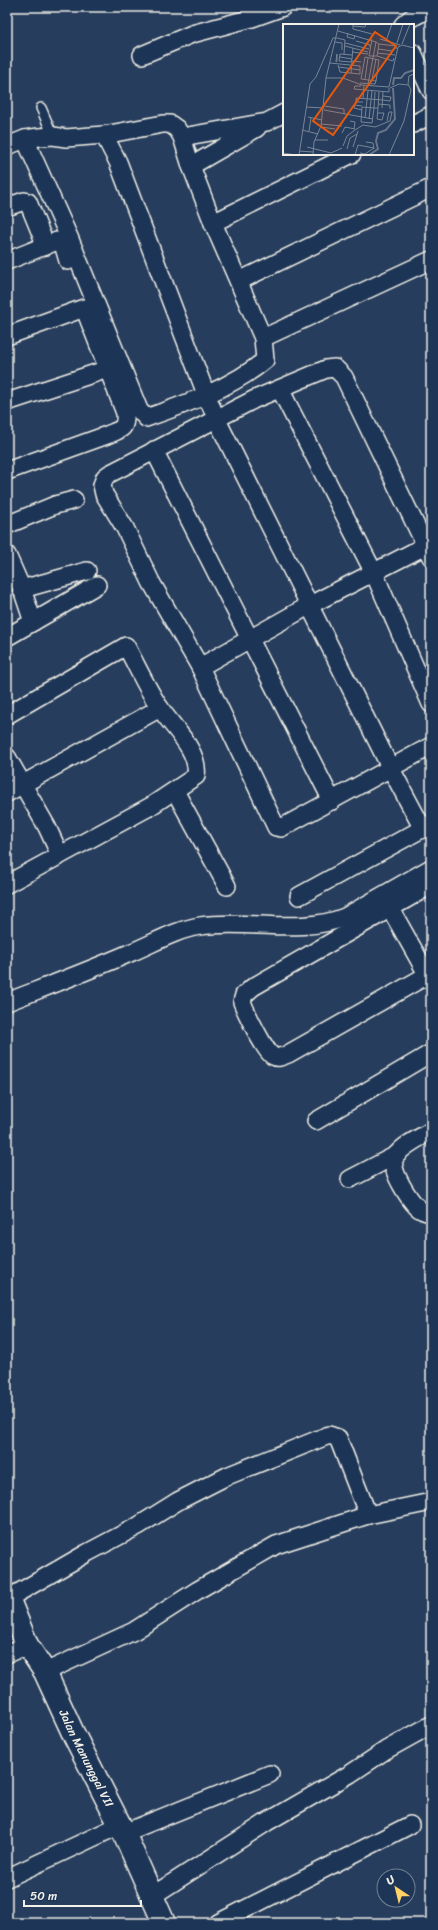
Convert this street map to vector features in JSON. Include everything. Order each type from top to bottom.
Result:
[{"type":"street","points":[[142,55],[192,34],[249,13],[283,7]]},
{"type":"street","points":[[404,24],[411,18],[431,8]]},
{"type":"street","points":[[414,55],[431,91]]},
{"type":"street","points":[[191,166],[283,114]]},
{"type":"street","points":[[414,124],[431,115]]},
{"type":"street","points":[[182,137],[267,122]]},
{"type":"street","points":[[7,146],[25,139],[53,136],[66,138],[104,135],[163,124],[170,124],[177,129],[182,137],[212,223],[263,338],[264,360],[256,369],[206,394],[146,418],[142,414],[96,307],[69,237],[25,139]]},
{"type":"street","points":[[104,135],[118,162],[217,420],[390,767],[427,827],[299,896]]},
{"type":"street","points":[[212,223],[350,155]]},
{"type":"street","points":[[239,281],[431,188]]},
{"type":"street","points":[[7,207],[24,201],[28,202],[46,246]]},
{"type":"street","points":[[7,262],[57,241],[63,244],[84,308],[125,413],[126,423],[122,429],[107,436],[7,471]]},
{"type":"street","points":[[263,338],[431,260]]},
{"type":"street","points":[[7,336],[84,308]]},
{"type":"street","points":[[200,667],[310,605],[374,573],[428,551],[347,384],[339,371],[335,368],[326,369],[254,399],[217,420],[154,450],[109,474],[103,481],[102,488],[144,563],[151,582],[200,667],[276,827],[281,828],[332,801],[390,767],[431,746]]},
{"type":"street","points":[[7,402],[108,369]]},
{"type":"street","points":[[280,389],[374,573],[431,704]]},
{"type":"street","points":[[154,450],[332,801]]},
{"type":"street","points":[[7,525],[55,505],[74,500]]},
{"type":"street","points":[[7,556],[22,589],[33,622]]},
{"type":"street","points":[[22,589],[87,571]]},
{"type":"street","points":[[7,637],[97,585]]},
{"type":"street","points":[[7,715],[126,646],[160,708],[176,728],[198,766],[196,776],[151,806],[7,884]]},
{"type":"street","points":[[14,789],[160,708]]},
{"type":"street","points":[[7,757],[14,789],[47,827],[60,855]]},
{"type":"street","points":[[175,791],[226,886]]},
{"type":"street","points":[[387,902],[430,976],[288,1054],[278,1058],[272,1056],[246,1011],[242,1002],[244,995],[253,987],[387,902],[431,868]]},
{"type":"street","points":[[7,1002],[131,953],[175,933],[200,926],[233,924],[316,925],[330,923],[431,885]]},
{"type":"street","points":[[316,1121],[431,1053]]},
{"type":"street","points":[[350,1179],[398,1154],[431,1131]]},
{"type":"street","points":[[398,1154],[394,1160],[394,1170],[400,1183],[416,1206],[424,1212],[431,1213]]},
{"type":"street","points":[[8,1597],[227,1476],[329,1435],[338,1438],[368,1515]]},
{"type":"street","points":[[45,1672],[134,1631],[198,1590],[276,1545],[368,1515],[431,1502]]},
{"type":"street","name":"Jalan Manunggal VII","points":[[8,1597],[28,1644],[45,1672],[73,1733],[122,1829],[164,1923]]},
{"type":"street","points":[[7,1654],[28,1644]]},
{"type":"street","points":[[152,1896],[261,1826],[350,1774],[386,1750],[431,1725]]},
{"type":"street","points":[[7,1878],[122,1829],[270,1774]]},
{"type":"street","points":[[218,1923],[410,1826]]},
{"type":"lane","points":[[41,108],[53,136]]}]
